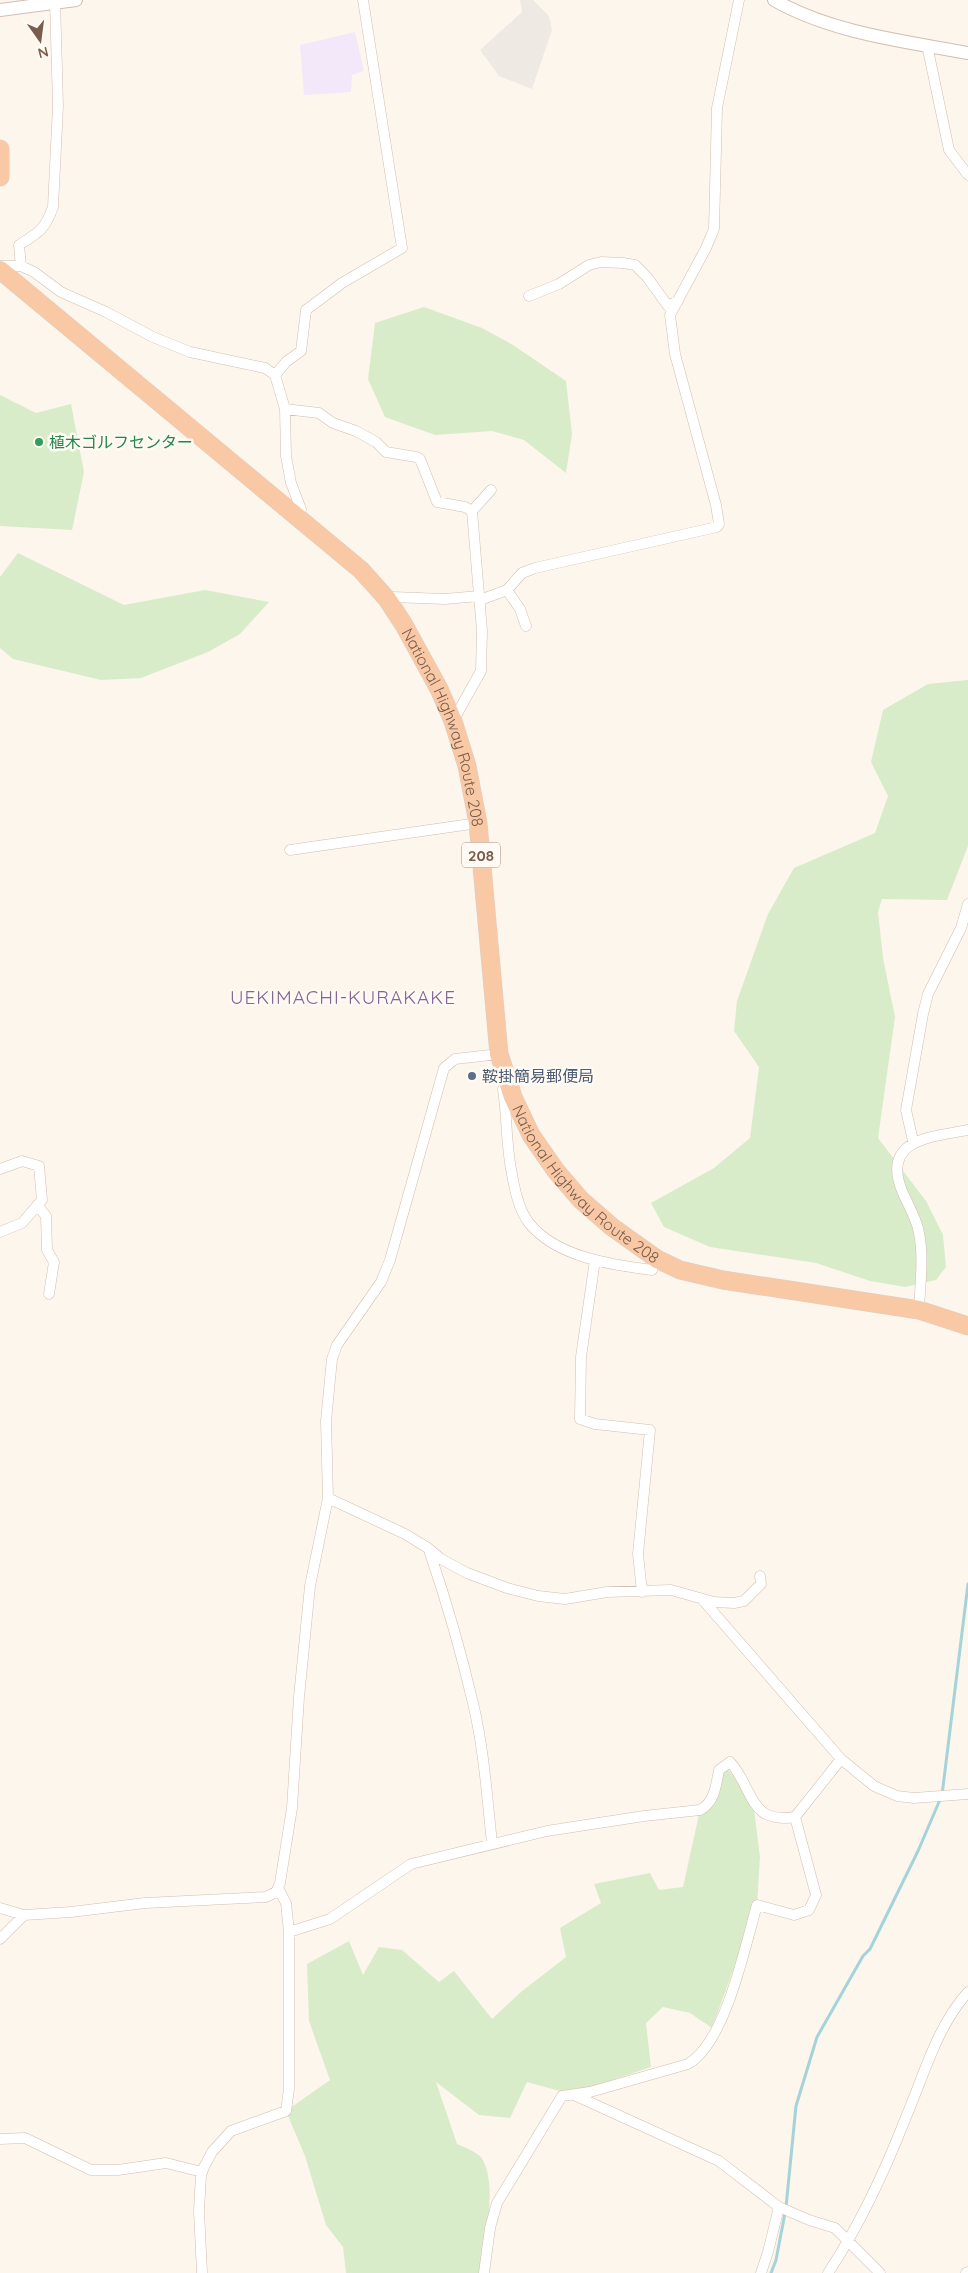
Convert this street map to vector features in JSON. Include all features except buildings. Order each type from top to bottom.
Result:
[{"type":"highway","points":[[0,149],[0,177]]},
{"type":"highway","name":"National Highway Route 208","points":[[0,268],[360,570],[387,599],[438,688],[453,722],[468,766],[478,823],[499,1054],[513,1097],[531,1135],[556,1171],[580,1200],[612,1227],[657,1259],[680,1270],[723,1280],[919,1310],[968,1326]]},
{"type":"street","points":[[0,10],[55,1],[76,0]]},
{"type":"street","points":[[275,375],[286,362],[301,351],[306,310],[342,283],[402,248],[362,0]]},
{"type":"street","points":[[387,599],[392,597],[445,600],[495,597],[507,590],[522,573],[535,568],[717,527],[716,505],[671,334],[670,315],[679,301],[714,229],[717,108],[739,0]]},
{"type":"street","points":[[774,0],[795,12],[825,24],[968,53]]},
{"type":"street","points":[[21,266],[19,245],[37,235],[48,221],[53,207],[58,106],[55,1]]},
{"type":"street","points":[[927,45],[949,150],[968,175]]},
{"type":"street","points":[[529,296],[559,284],[589,265],[601,262],[635,265],[647,277],[668,306],[679,301]]},
{"type":"street","points":[[0,268],[21,266],[34,272],[61,292],[106,312],[153,337],[190,352],[265,368],[275,375],[285,409],[286,456],[291,483],[301,509],[298,519]]},
{"type":"street","points":[[285,409],[319,412],[333,423],[356,431],[376,442],[386,452],[416,456],[420,459],[437,502],[465,507],[472,511]]},
{"type":"street","points":[[453,722],[481,672],[482,631],[472,511],[491,490]]},
{"type":"street","points":[[507,590],[520,609],[526,626]]},
{"type":"street","points":[[290,850],[478,823]]},
{"type":"street","points":[[914,1141],[906,1110],[923,1014],[928,994],[961,928],[968,904]]},
{"type":"street","points":[[0,1908],[24,1915],[145,1903],[266,1897],[276,1892],[292,1808],[299,1697],[310,1586],[328,1498],[326,1421],[332,1359],[336,1344],[381,1282],[390,1260],[444,1068],[455,1059],[499,1054],[507,1112],[511,1169],[517,1198],[529,1222],[542,1235],[584,1257],[616,1265],[652,1270],[657,1259]]},
{"type":"street","points":[[919,1310],[921,1257],[919,1233],[898,1179],[900,1159],[904,1149],[914,1141],[968,1130]]},
{"type":"street","points":[[0,1170],[22,1161],[38,1166],[42,1200],[22,1223],[0,1232]]},
{"type":"street","points":[[37,1206],[46,1216],[48,1232],[47,1250],[54,1262],[49,1294]]},
{"type":"street","points":[[595,1260],[581,1357],[580,1419],[595,1424],[650,1430],[638,1554],[642,1592]]},
{"type":"street","points":[[328,1498],[405,1534],[428,1548],[441,1559],[467,1573],[507,1588],[538,1596],[565,1599],[607,1592],[671,1590],[714,1602],[734,1603],[744,1601],[761,1584],[760,1576]]},
{"type":"street","points":[[428,1548],[442,1590],[473,1704],[481,1744],[492,1843]]},
{"type":"street","points":[[701,1598],[841,1759],[874,1786],[897,1796],[914,1798],[968,1794]]},
{"type":"street","points":[[288,1932],[330,1919],[411,1864],[547,1830],[700,1810],[707,1806],[715,1792],[719,1770],[730,1762],[738,1771],[761,1813],[778,1820],[795,1817],[841,1759]]},
{"type":"street","points":[[484,2273],[490,2228],[498,2203],[562,2096],[590,2092],[688,2064],[697,2058],[712,2036],[730,1999],[757,1905],[794,1915],[809,1910],[814,1903],[816,1895],[795,1817]]},
{"type":"street","points":[[202,2273],[199,2211],[202,2172],[212,2152],[231,2131],[286,2111],[289,2090],[288,1932],[286,1903],[278,1888]]},
{"type":"street","points":[[0,1939],[24,1915]]},
{"type":"street","points":[[828,2273],[849,2242],[903,2126],[942,2031],[957,2004],[968,1992]]},
{"type":"street","points":[[571,2094],[719,2161],[779,2207],[809,2220],[835,2228],[880,2273]]},
{"type":"street","points":[[0,2139],[25,2138],[91,2170],[118,2170],[166,2163],[202,2172]]},
{"type":"street","points":[[761,2273],[779,2207]]},
{"type":"shaded area","points":[[520,0],[533,0],[549,16],[552,30],[532,89],[499,76],[480,50],[522,12]]},
{"type":"shaded area","points":[[355,32],[364,71],[352,75],[351,92],[304,95],[300,45]]},
{"type":"green space","points":[[424,307],[482,328],[513,345],[566,381],[572,434],[566,473],[524,440],[492,431],[435,435],[385,417],[368,379],[375,323]]},
{"type":"green space","name":"植木ゴルフセンター","points":[[0,395],[36,413],[71,404],[84,472],[72,530],[0,526]]},
{"type":"green space","points":[[18,553],[124,605],[205,590],[269,602],[240,634],[208,652],[141,678],[101,680],[13,659],[0,648],[0,577]]},
{"type":"green space","points":[[968,680],[968,846],[947,900],[882,899],[878,912],[883,958],[895,1017],[878,1138],[926,1201],[943,1235],[946,1267],[936,1280],[905,1287],[870,1281],[816,1263],[710,1247],[664,1227],[651,1203],[714,1168],[750,1138],[759,1067],[734,1031],[737,1001],[768,914],[794,868],[875,833],[888,796],[871,762],[883,710],[928,684]]},
{"type":"green space","points":[[725,1766],[753,1801],[760,1857],[757,1905],[712,2028],[690,2013],[663,2007],[646,2023],[651,2067],[571,2094],[527,2082],[510,2118],[479,2115],[436,2082],[457,2144],[479,2155],[486,2168],[490,2197],[480,2273],[346,2273],[343,2247],[326,2225],[305,2156],[286,2111],[330,2080],[309,2021],[307,1964],[349,1941],[363,1975],[379,1947],[402,1950],[439,1982],[454,1971],[492,2019],[521,1992],[566,1957],[560,1928],[601,1903],[594,1884],[650,1873],[659,1890],[683,1887],[700,1810]]},
{"type":"waterway","points":[[786,2207],[796,2106],[817,2037],[863,1956],[870,1949],[918,1851],[942,1795],[968,1584]]},
{"type":"waterway","points":[[771,2273],[776,2260],[785,2213]]},
{"type":"place","name":"植木ゴルフセンター","points":[[39,442]]},
{"type":"place","name":"鞍掛簡易郵便局","points":[[472,1076]]},
{"type":"district","name":"UEKIMACHI-KURAKAKE","points":[[343,997]]}]
